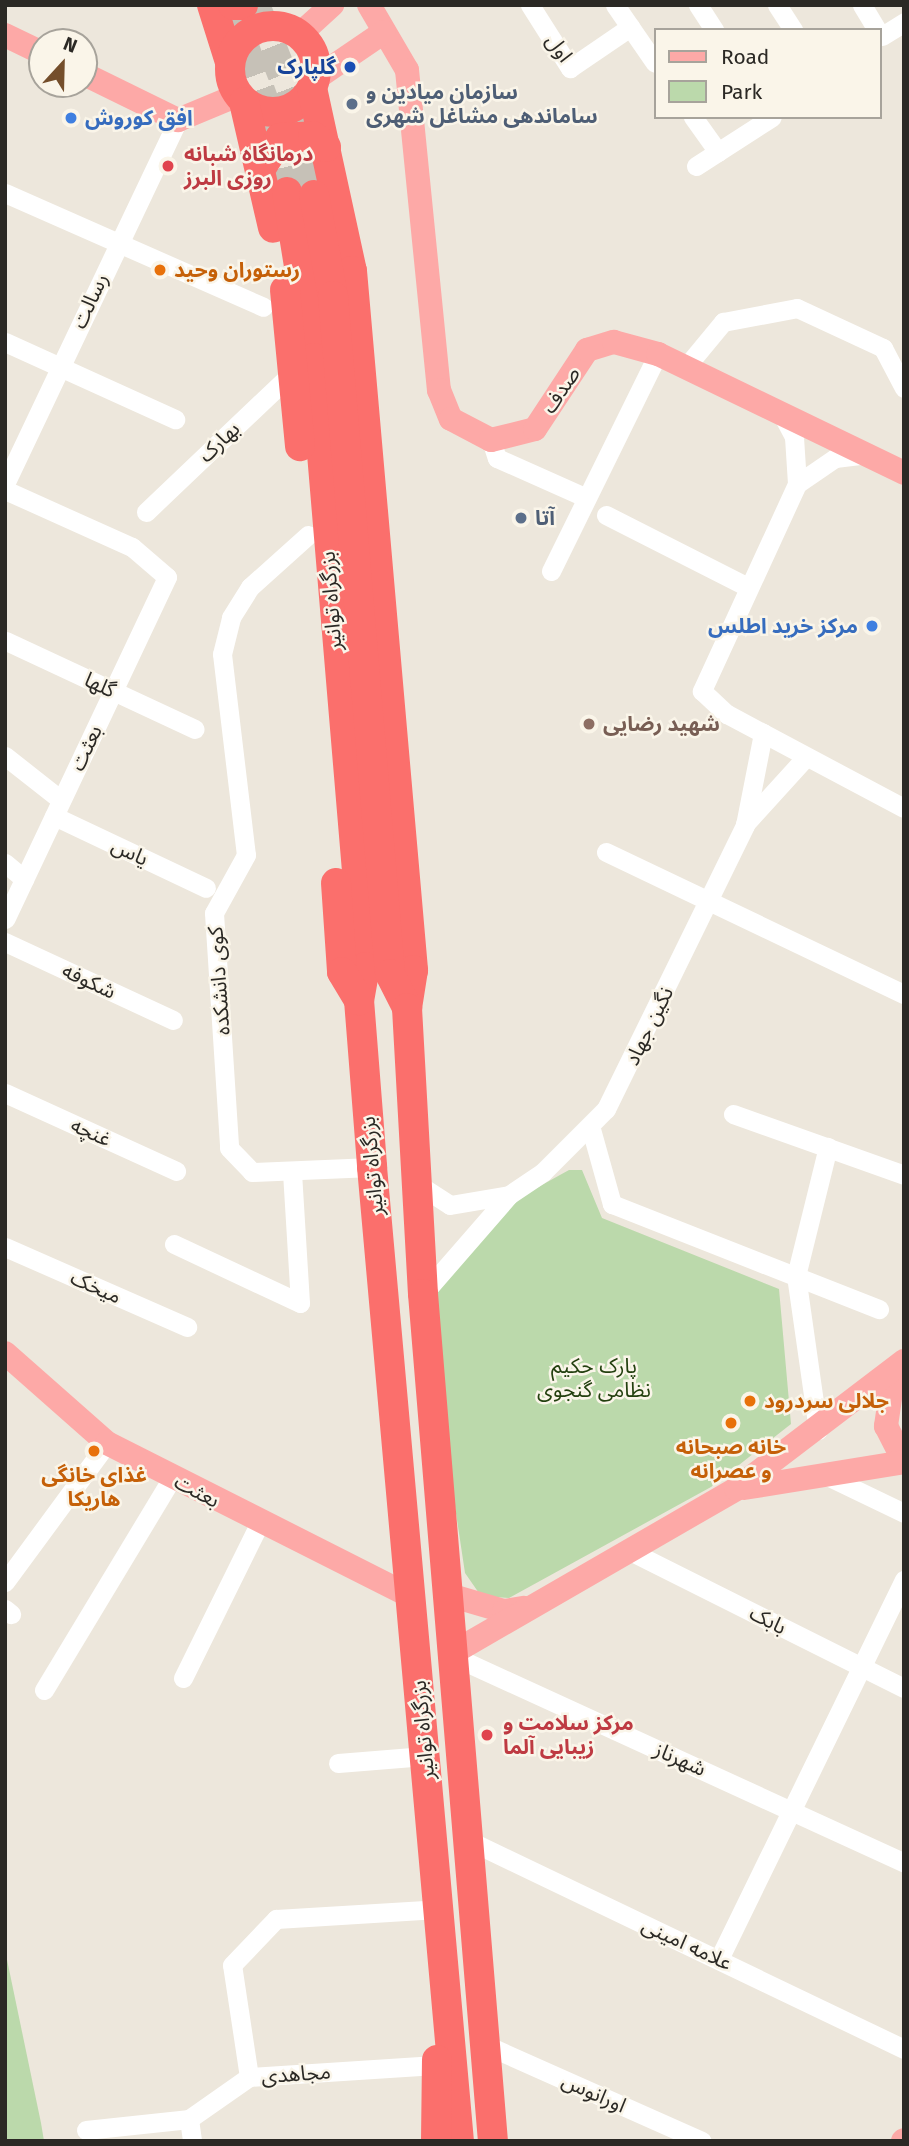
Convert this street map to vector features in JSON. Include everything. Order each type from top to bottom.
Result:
[{"type":"highway","points":[[212,5],[263,165],[293,372],[309,535],[342,972],[359,1000]]},
{"type":"highway","points":[[233,5],[243,5]]},
{"type":"highway","points":[[230,62],[253,31],[292,24],[312,50],[314,83],[352,271],[413,970],[407,1008]]},
{"type":"highway","points":[[241,99],[282,112],[314,83]]},
{"type":"highway","points":[[263,165],[268,149],[288,135],[313,136],[326,146]]},
{"type":"highway","name":"بزرگراه توانیر","points":[[451,2135],[438,1909],[359,1000],[365,967],[300,194],[333,296],[390,974],[407,1008],[423,1294],[455,1655],[493,2141]]},
{"type":"highway","points":[[445,2007],[436,2065],[451,2135]]},
{"type":"highway","points":[[487,2051],[509,2141]]},
{"type":"main road","points":[[292,24],[332,5]]},
{"type":"main road","points":[[371,6],[407,70],[439,390],[451,419],[491,440]]},
{"type":"main road","points":[[314,83],[384,32]]},
{"type":"main road","points":[[5,35],[28,46]]},
{"type":"main road","points":[[98,81],[178,120],[241,99]]},
{"type":"main road","name":"صدف","points":[[491,440],[535,429],[587,350],[614,342],[658,354],[904,473]]},
{"type":"main road","name":"بعثت","points":[[5,1353],[107,1444],[259,1524],[410,1596]]},
{"type":"main road","points":[[455,1655],[528,1608],[632,1552],[736,1489],[818,1430],[899,1366]]},
{"type":"main road","points":[[736,1489],[820,1472],[904,1462],[886,1426],[899,1366]]},
{"type":"main road","points":[[449,1595],[504,1611],[528,1608]]},
{"type":"street","name":"اول","points":[[530,5],[570,68],[630,27]]},
{"type":"street","points":[[615,5],[654,62]]},
{"type":"street","points":[[698,5],[712,28]]},
{"type":"street","points":[[778,5],[792,28]]},
{"type":"street","points":[[862,5],[875,28]]},
{"type":"street","points":[[881,38],[904,22]]},
{"type":"street","points":[[694,119],[718,152]]},
{"type":"street","points":[[696,166],[769,119]]},
{"type":"street","name":"رسالت","points":[[5,484],[178,120]]},
{"type":"street","points":[[5,193],[263,307]]},
{"type":"street","points":[[685,368],[723,322],[797,308],[883,348],[904,388]]},
{"type":"street","points":[[5,342],[174,419]]},
{"type":"street","points":[[551,571],[658,354]]},
{"type":"street","name":"بهارک","points":[[146,512],[293,372]]},
{"type":"street","points":[[783,416],[794,437],[797,484],[702,691],[707,702],[806,757],[899,803]]},
{"type":"street","points":[[491,440],[497,458],[587,498]]},
{"type":"street","points":[[797,484],[835,458],[868,454]]},
{"type":"street","name":"بعثت","points":[[5,490],[132,547],[167,577],[5,919]]},
{"type":"street","points":[[606,515],[748,587]]},
{"type":"street","name":"کوی دانشکده","points":[[309,535],[250,587],[225,642],[246,855],[214,913],[229,1147],[252,1172],[372,1167]]},
{"type":"street","name":"گلها","points":[[6,641],[195,729]]},
{"type":"street","points":[[745,825],[763,733]]},
{"type":"street","points":[[5,756],[58,808]]},
{"type":"street","points":[[745,825],[806,757]]},
{"type":"street","name":"یاس","points":[[58,808],[206,888]]},
{"type":"street","name":"نگین جهاد","points":[[423,1294],[509,1195],[591,1129],[710,903],[745,825]]},
{"type":"street","points":[[606,852],[904,994]]},
{"type":"street","points":[[5,863],[24,879]]},
{"type":"street","name":"شکوفه","points":[[5,942],[173,1020]]},
{"type":"street","name":"غنچه","points":[[5,1093],[176,1171]]},
{"type":"street","points":[[733,1114],[904,1175]]},
{"type":"street","points":[[591,1129],[612,1204],[880,1309]]},
{"type":"street","points":[[818,1430],[796,1276],[828,1147]]},
{"type":"street","points":[[174,1244],[300,1303],[292,1172]]},
{"type":"street","points":[[416,1183],[450,1205],[509,1195]]},
{"type":"street","name":"میخک","points":[[5,1247],[187,1326]]},
{"type":"street","points":[[5,1582],[107,1444]]},
{"type":"street","points":[[820,1472],[904,1513]]},
{"type":"street","points":[[44,1690],[173,1478]]},
{"type":"street","points":[[183,1678],[259,1524]]},
{"type":"street","name":"بابک","points":[[632,1552],[904,1688]]},
{"type":"street","points":[[719,1959],[904,1580]]},
{"type":"street","name":"شهرناز","points":[[455,1655],[793,1809],[904,1863]]},
{"type":"street","points":[[338,1763],[425,1755]]},
{"type":"street","name":"علامه امینی","points":[[470,1841],[904,2049]]},
{"type":"street","points":[[249,2077],[232,1965],[275,1919],[438,1909]]},
{"type":"street","name":"اورانوس","points":[[487,2051],[702,2141]]},
{"type":"street","name":"مجاهدی","points":[[86,2130],[189,2119],[249,2077],[436,2065]]},
{"type":"street","points":[[189,2119],[192,2141]]},
{"type":"green space","name":"پارک حکیم نظامی گنجوی","points":[[569,1170],[582,1170],[602,1218],[779,1289],[791,1424],[711,1487],[509,1598],[481,1596],[465,1573],[448,1460],[436,1292],[495,1211]]},
{"type":"green space","points":[[5,1950],[41,2123],[44,2141],[5,2141]]},
{"type":"tunnel","points":[[229,5],[272,124],[287,192]]},
{"type":"tunnel","points":[[255,5],[297,111],[314,195]]},
{"type":"place","name":"گلپارک","points":[[350,67]]},
{"type":"place","name":"سازمان میادین و ساماندهی مشاغل شهری","points":[[352,104]]},
{"type":"place","name":"افق کوروش","points":[[71,118]]},
{"type":"place","name":"درمانگاه شبانه روزی البرز","points":[[168,166]]},
{"type":"place","name":"رستوران وحید","points":[[160,270]]},
{"type":"place","name":"آتا","points":[[521,518]]},
{"type":"place","name":"مرکز خرید اطلس","points":[[872,626]]},
{"type":"place","name":"شهید رضایی","points":[[589,724]]},
{"type":"place","name":"جلالی سردرود","points":[[750,1401]]},
{"type":"place","name":"خانه صبحانه و عصرانه","points":[[731,1423]]},
{"type":"place","name":"غذای خانگی هاریکا","points":[[94,1451]]},
{"type":"place","name":"مرکز سلامت و زیبایی آلما","points":[[487,1735]]}]
